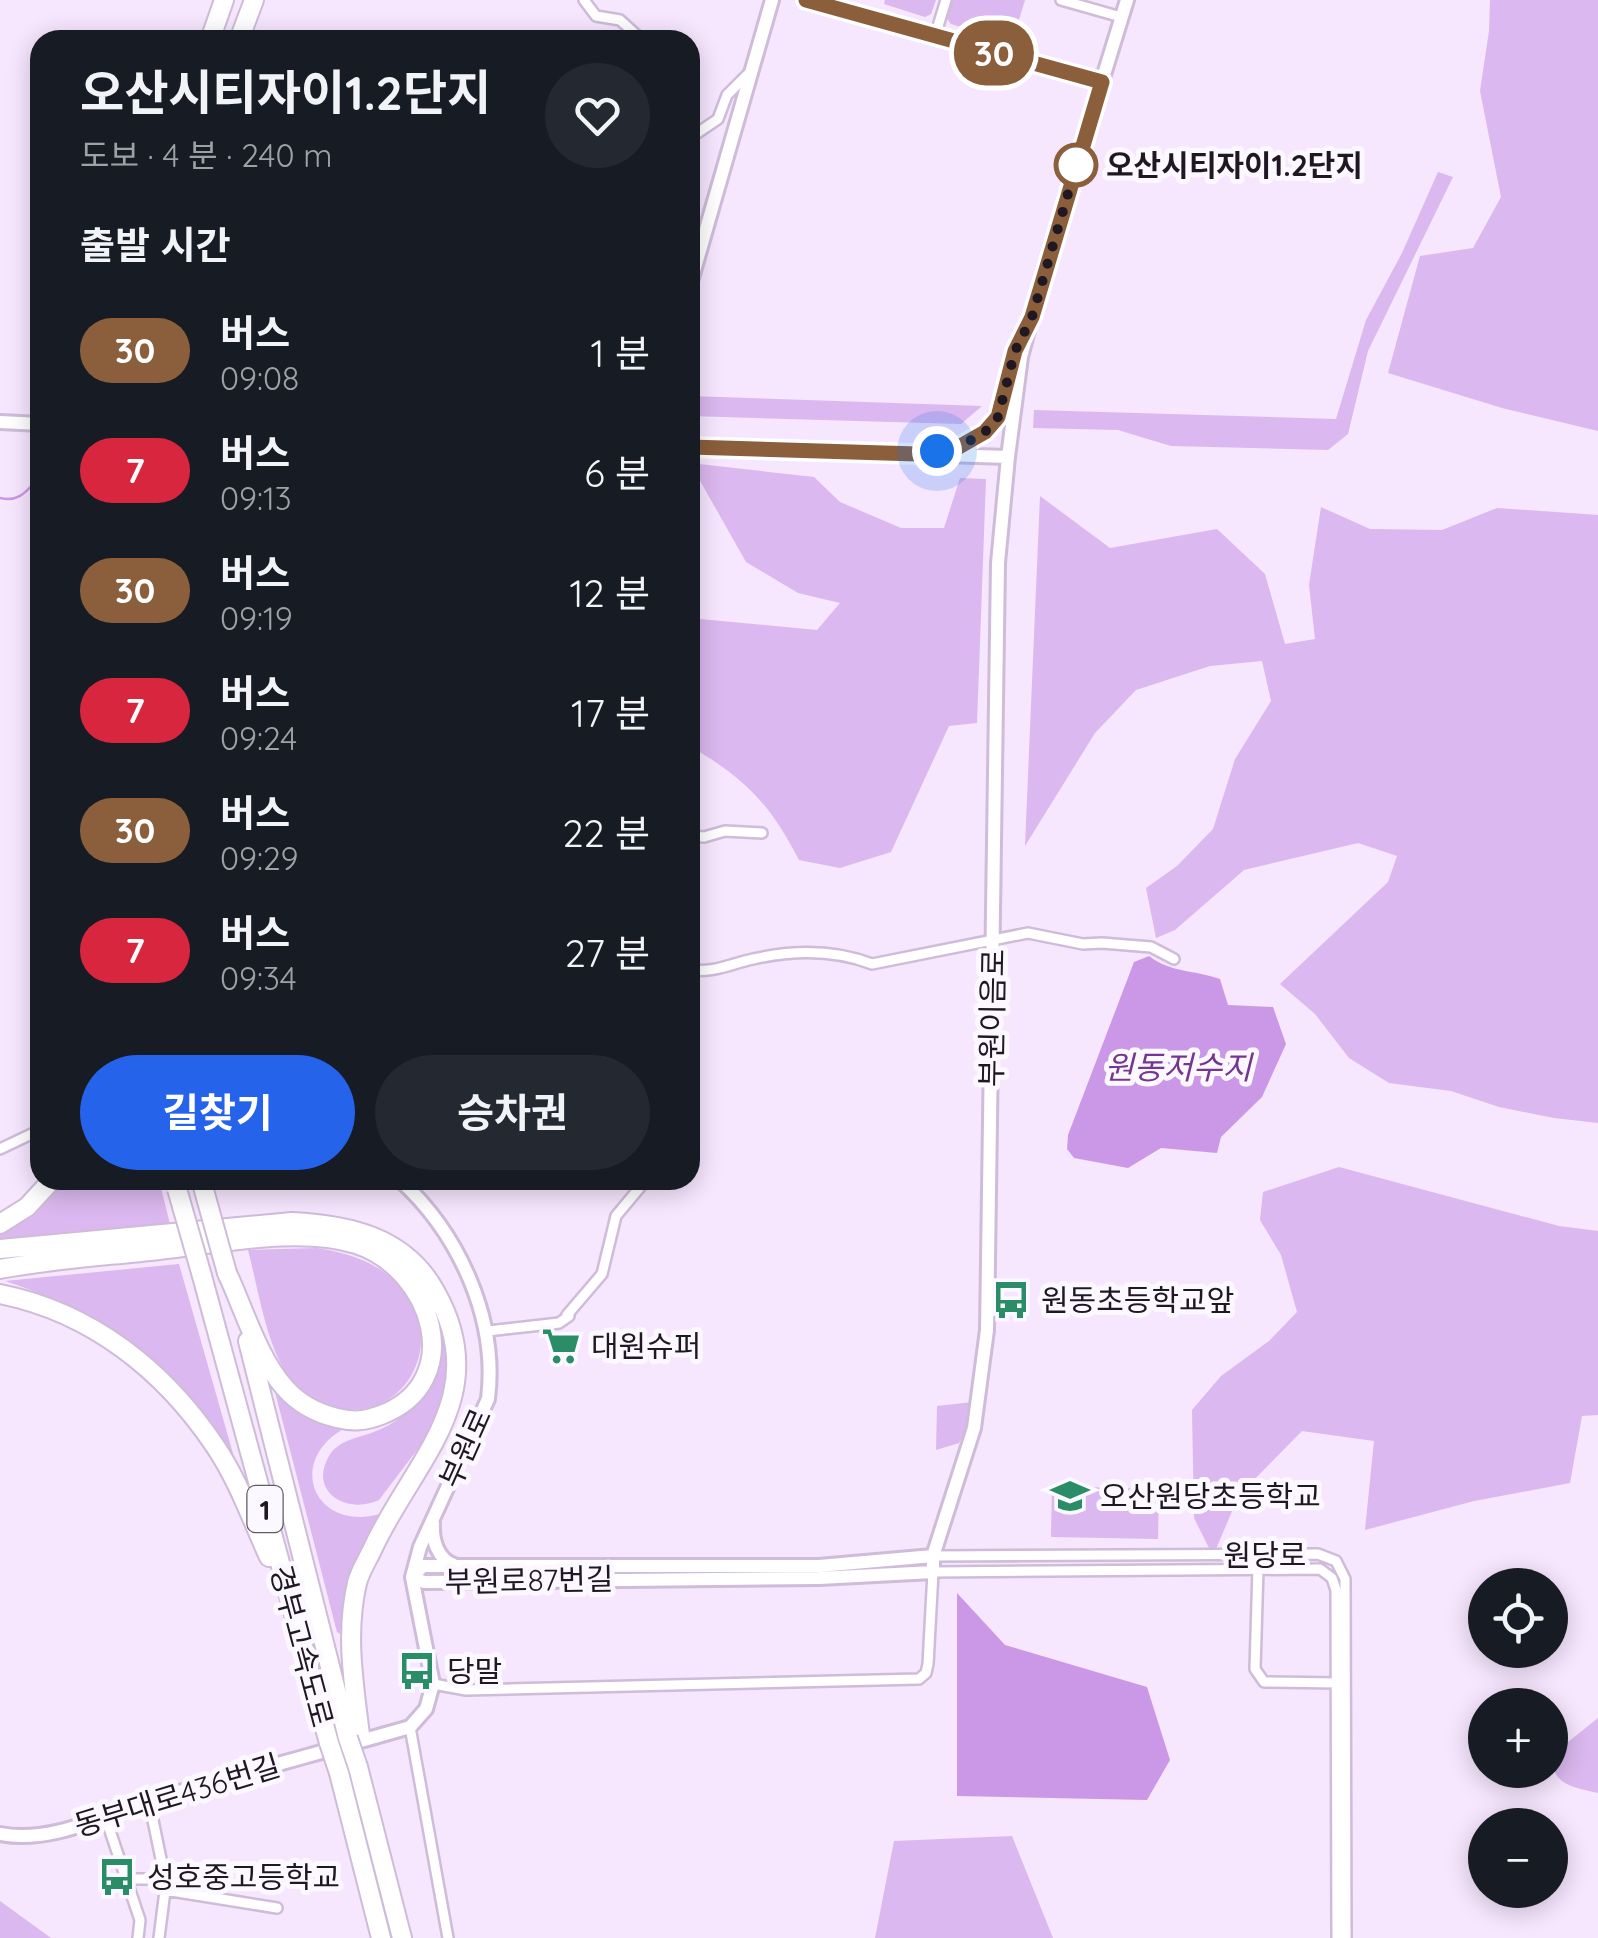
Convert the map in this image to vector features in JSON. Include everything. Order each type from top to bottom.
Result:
[{"type":"highway","points":[[214,30],[224,0]]},
{"type":"highway","points":[[244,30],[254,0]]},
{"type":"highway","points":[[0,1224],[27,1207],[43,1190]]},
{"type":"highway","name":"경부고속도로","points":[[178,1190],[381,1938]]},
{"type":"highway","name":"경부고속도로","points":[[203,1190],[261,1382],[354,1736]]},
{"type":"highway","points":[[0,1249],[292,1222],[332,1224],[377,1237],[426,1273],[454,1331],[454,1397],[442,1432],[384,1524],[357,1582],[350,1653],[354,1736],[402,1938]]},
{"type":"highway","points":[[0,1270],[267,1238],[320,1238],[353,1243],[383,1255],[408,1276],[426,1306],[432,1342],[424,1377],[401,1406],[366,1420],[348,1421],[315,1412],[286,1388],[270,1366],[227,1272]]},
{"type":"highway","points":[[0,1294],[29,1300],[81,1322],[159,1376],[216,1447],[293,1614]]},
{"type":"street","points":[[584,0],[596,16],[620,20],[631,30]]},
{"type":"street","points":[[700,251],[772,0]]},
{"type":"street","points":[[806,0],[1102,82]]},
{"type":"street","points":[[935,36],[946,0]]},
{"type":"street","points":[[1061,0],[1122,17]]},
{"type":"street","points":[[917,454],[957,448],[985,432],[998,417],[1015,351],[1032,317],[1126,0]]},
{"type":"street","points":[[700,131],[718,119],[727,94],[753,69]]},
{"type":"street","name":"부원이음로","points":[[933,1572],[933,1556],[974,1428],[987,1330],[998,563],[1021,357],[1032,317]]},
{"type":"street","points":[[0,422],[30,424]]},
{"type":"street","points":[[700,447],[1008,457]]},
{"type":"street","points":[[700,837],[725,831],[762,833]]},
{"type":"street","points":[[700,970],[724,970],[750,960],[799,951],[852,956],[872,964],[1028,933],[1083,944],[1151,947],[1174,959]]},
{"type":"street","points":[[0,1148],[30,1134]]},
{"type":"street","name":"부원로","points":[[409,1190],[433,1217],[464,1269],[488,1331],[491,1376],[488,1399],[420,1547],[412,1577]]},
{"type":"street","points":[[488,1331],[559,1323],[568,1315],[602,1274],[616,1216],[638,1190]]},
{"type":"street","points":[[434,1517],[432,1535],[438,1551],[445,1561],[457,1566]]},
{"type":"street","name":"원당로","points":[[933,1556],[1318,1554],[1342,1568],[1345,1579],[1337,1938]]},
{"type":"street","name":"부원로87번길","points":[[933,1556],[683,1572],[424,1582],[412,1577],[423,1566],[683,1572],[819,1578],[933,1572]]},
{"type":"street","points":[[1258,1568],[1258,1676],[1264,1682],[1341,1683]]},
{"type":"street","name":"원당로","points":[[933,1572],[1258,1568],[1320,1569],[1332,1578],[1341,1683],[1346,1938]]},
{"type":"street","points":[[434,1684],[466,1690],[919,1679],[928,1664],[933,1572]]},
{"type":"street","points":[[412,1577],[434,1684],[426,1709],[410,1728],[448,1938]]},
{"type":"street","name":"동부대로436번길","points":[[0,1834],[23,1837],[53,1832],[410,1728]]},
{"type":"street","points":[[149,1802],[165,1884],[160,1938]]},
{"type":"street","points":[[105,1816],[140,1920],[138,1938]]},
{"type":"street","points":[[128,1879],[278,1908]]},
{"type":"shaded area","points":[[885,0],[936,0],[931,14],[925,17],[884,4]]},
{"type":"shaded area","points":[[952,0],[1025,0],[1012,43],[951,24],[947,19]]},
{"type":"shaded area","points":[[1490,0],[1598,0],[1598,431],[1502,408],[1388,373],[1420,256],[1473,248],[1501,197],[1480,91]]},
{"type":"shaded area","points":[[1438,172],[1453,177],[1368,351],[1348,434],[1328,450],[1171,446],[1118,430],[1033,428],[1034,410],[1336,419],[1366,320],[1402,253]]},
{"type":"shaded area","points":[[700,396],[982,406],[961,424],[700,416]]},
{"type":"shaded area","points":[[700,464],[814,477],[840,502],[901,528],[944,528],[960,478],[986,479],[977,723],[949,726],[891,852],[840,868],[799,860],[766,807],[741,781],[700,753],[700,619],[817,630],[840,603],[798,593],[746,562],[700,481]]},
{"type":"shaded area","points":[[1040,496],[1110,548],[1217,529],[1265,574],[1285,644],[1315,639],[1309,585],[1321,507],[1370,529],[1442,530],[1497,508],[1598,515],[1598,1123],[1499,1107],[1451,1091],[1389,1083],[1349,1058],[1315,1014],[1280,984],[1388,882],[1397,856],[1358,843],[1244,870],[1175,930],[1156,938],[1146,888],[1177,866],[1213,829],[1235,759],[1271,701],[1262,661],[1210,666],[1136,690],[1095,733],[1025,846]]},
{"type":"shaded area","points":[[1339,1167],[1559,1226],[1598,1231],[1598,1415],[1582,1416],[1570,1483],[1474,1501],[1365,1530],[1374,1441],[1302,1431],[1239,1495],[1213,1556],[1194,1518],[1192,1410],[1221,1376],[1269,1341],[1297,1312],[1281,1255],[1260,1220],[1263,1192]]},
{"type":"shaded area","points":[[53,1190],[162,1190],[170,1224],[0,1241],[0,1234],[40,1206]]},
{"type":"shaded area","points":[[317,1248],[368,1263],[401,1287],[418,1316],[421,1347],[411,1375],[392,1397],[364,1409],[330,1406],[301,1389],[280,1362],[265,1321],[248,1250]]},
{"type":"shaded area","points":[[179,1264],[238,1471],[188,1398],[141,1353],[77,1311],[5,1281]]},
{"type":"shaded area","points":[[435,1310],[444,1321],[450,1375],[436,1425],[379,1500],[355,1505],[334,1497],[323,1480],[333,1450],[396,1421],[426,1381],[438,1351]]},
{"type":"shaded area","points":[[275,1392],[307,1415],[345,1428],[327,1442],[316,1458],[312,1474],[315,1490],[324,1503],[338,1513],[357,1517],[380,1514],[354,1567],[340,1634],[337,1632]]},
{"type":"shaded area","points":[[973,1402],[969,1426],[959,1443],[936,1450],[937,1406]]},
{"type":"shaded area","points":[[1052,1486],[1159,1489],[1158,1539],[1051,1537]]},
{"type":"shaded area","points":[[1598,1718],[1598,1793],[1568,1784],[1568,1742]]},
{"type":"shaded area","points":[[1012,1836],[1053,1938],[875,1938],[894,1841]]},
{"type":"shaded area","points":[[0,1901],[51,1938],[0,1938]]},
{"type":"water","name":"원동저수지","points":[[1149,956],[1175,968],[1220,979],[1228,1005],[1273,1007],[1286,1044],[1262,1097],[1221,1137],[1217,1153],[1161,1148],[1128,1168],[1074,1158],[1067,1149],[1068,1135],[1134,962]]},
{"type":"water","points":[[957,1593],[1005,1645],[1147,1687],[1170,1760],[1147,1800],[957,1796]]},
{"type":"waterway","points":[[0,498],[18,497],[30,488]]},
{"type":"bus line","name":"30","points":[[700,447],[917,454],[957,448],[985,432],[998,417],[1015,351],[1032,317],[1102,82],[806,0]]},
{"type":"place","name":"오산시티자이1.2단지","points":[[1076,165]]},
{"type":"place","name":"원동초등학교앞","points":[[1011,1300]]},
{"type":"place","name":"대원슈퍼","points":[[561,1346]]},
{"type":"place","name":"오산원당초등학교","points":[[1070,1496]]},
{"type":"place","name":"당말","points":[[417,1671]]},
{"type":"place","name":"성호중고등학교","points":[[117,1877]]},
{"type":"route","points":[[937,451],[957,448],[985,432],[998,417],[1015,351],[1032,317],[1079,156],[1076,165]]}]
